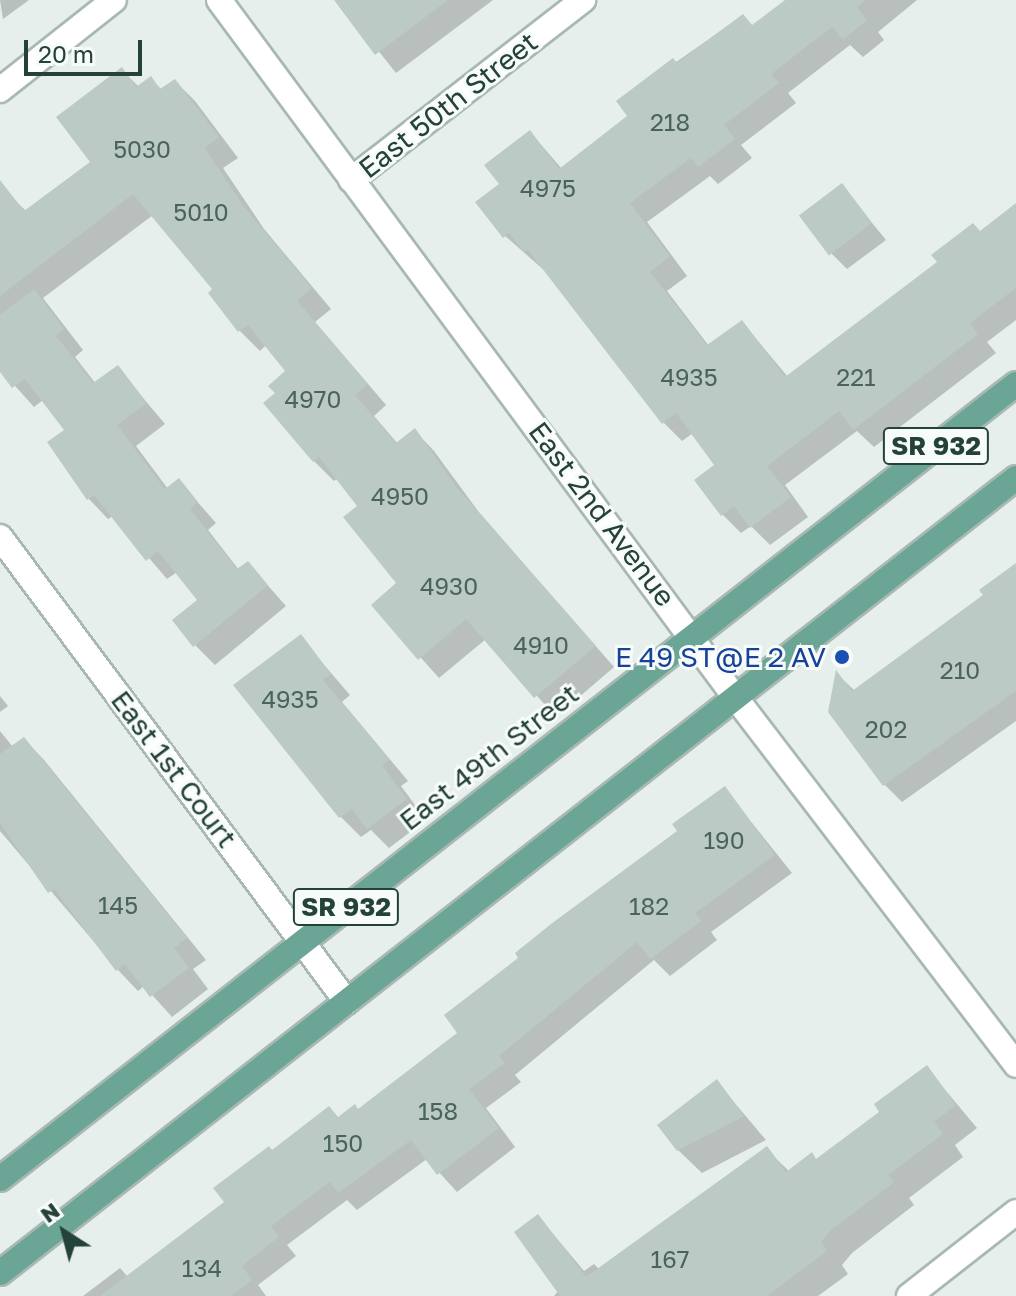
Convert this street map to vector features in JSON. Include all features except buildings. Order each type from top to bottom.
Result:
[{"type":"main road","name":"East 49th Street","points":[[0,1179],[1016,384]]},
{"type":"main road","name":"SR 932","points":[[0,1273],[1016,478]]},
{"type":"street","points":[[0,90],[114,0]]},
{"type":"street","name":"East 2nd Avenue","points":[[219,0],[694,637],[735,697],[1016,1065]]},
{"type":"street","name":"East 50th Street","points":[[351,180],[583,0]]},
{"type":"street","name":"East 1st Court","points":[[0,537],[347,1002]]},
{"type":"street","points":[[909,1296],[1016,1212]]},
{"type":"place","name":"E 49 ST@E 2 AV","points":[[842,657]]}]
